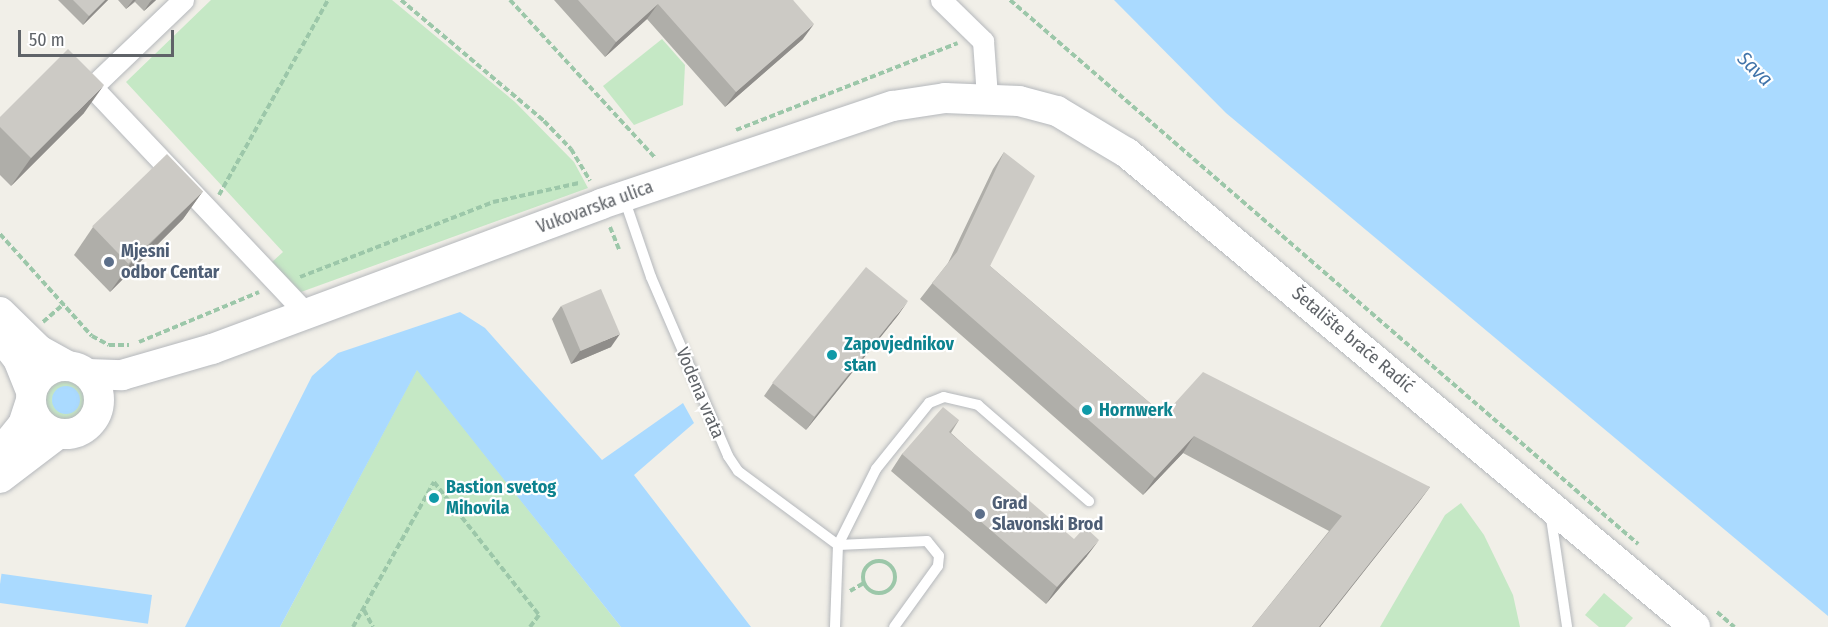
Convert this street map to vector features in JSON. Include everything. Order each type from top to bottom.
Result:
[{"type":"main road","name":"Vukovarska ulica","points":[[77,370],[122,375],[212,349],[304,312],[623,196],[893,106],[987,97]]},
{"type":"main road","name":"Šetalište braće Radić","points":[[987,97],[1057,111],[1127,153],[1545,500],[1696,621]]},
{"type":"main road","points":[[0,312],[39,350],[77,370],[99,394],[95,417],[79,431],[58,434],[0,478]]},
{"type":"main road","points":[[0,336],[18,359],[39,423],[58,434]]},
{"type":"main road","name":"Vukovarska ulica","points":[[95,417],[118,399],[212,349]]},
{"type":"main road","points":[[0,453],[23,425],[31,397],[44,372],[77,370]]},
{"type":"street","points":[[183,0],[92,87],[304,312]]},
{"type":"street","points":[[940,0],[980,35],[987,97]]},
{"type":"lane","name":"Vodena vrata","points":[[623,196],[651,277],[728,456],[738,471],[838,544]]},
{"type":"lane","points":[[836,627],[838,544],[876,469],[929,403],[944,397],[978,405],[1089,501]]},
{"type":"lane","points":[[1545,500],[1558,546],[1567,627]]},
{"type":"lane","points":[[838,544],[927,541],[939,556],[938,566],[894,627]]},
{"type":"path","points":[[207,210],[328,0]]},
{"type":"path","points":[[288,282],[493,202],[592,180],[571,149],[512,91],[401,0]]},
{"type":"path","points":[[510,0],[656,159]]},
{"type":"path","points":[[1010,0],[1644,549]]},
{"type":"path","points":[[723,134],[980,35]]},
{"type":"path","points":[[646,163],[667,155]]},
{"type":"path","points":[[0,234],[92,336],[109,345],[131,345],[267,289]]},
{"type":"path","points":[[40,325],[64,304]]},
{"type":"path","points":[[353,627],[434,482],[538,615],[530,627]]},
{"type":"path","points":[[882,561],[893,570],[894,584],[874,593],[863,574],[870,564],[882,561]]},
{"type":"path","points":[[363,609],[373,627]]},
{"type":"path","points":[[1696,621],[1734,627]]},
{"type":"green space","points":[[211,0],[392,0],[515,102],[574,162],[588,188],[301,292],[272,262],[283,252],[126,82]]},
{"type":"green space","points":[[662,39],[685,65],[683,105],[634,125],[603,86]]},
{"type":"green space","name":"Bastion svetog Mihovila","points":[[417,369],[621,627],[280,627]]},
{"type":"green space","points":[[64,379],[79,386],[86,401],[79,416],[64,423],[49,416],[42,401],[49,386]]},
{"type":"green space","points":[[1461,503],[1484,535],[1513,595],[1520,627],[1380,627],[1445,515]]},
{"type":"green space","points":[[1604,593],[1633,618],[1625,627],[1599,627],[1585,615]]},
{"type":"water","name":"Sava","points":[[1114,0],[1828,0],[1828,616],[1226,113]]},
{"type":"water","points":[[460,312],[485,328],[602,460],[683,403],[694,423],[634,475],[751,627],[621,627],[417,370],[280,627],[185,627],[312,376],[338,353]]},
{"type":"water","points":[[66,386],[76,390],[80,400],[76,410],[66,414],[56,410],[52,400],[56,390]]},
{"type":"water","points":[[1,574],[152,595],[148,624],[0,603]]},
{"type":"building","points":[[73,0],[105,0],[89,16]]},
{"type":"building","points":[[578,0],[793,0],[814,24],[736,92],[658,4],[616,42]]},
{"type":"building","points":[[68,49],[104,85],[31,158],[0,127],[0,117]]},
{"type":"building","name":"Hornwerk","points":[[1004,152],[1035,176],[990,266],[1164,415],[1203,372],[1430,487],[1319,627],[1252,627],[1342,516],[1194,436],[1155,478],[932,283],[957,252]]},
{"type":"building","points":[[167,154],[203,191],[128,264],[92,226]]},
{"type":"building","name":"Zapovjednikov stan","points":[[866,267],[908,301],[814,417],[772,383]]},
{"type":"building","points":[[601,289],[620,334],[581,351],[561,306]]},
{"type":"building","points":[[943,407],[959,420],[949,432],[1074,539],[1085,527],[1099,540],[1057,587],[902,454]]},
{"type":"place","name":"Mjesni odbor Centar","points":[[109,262]]},
{"type":"place","name":"Zapovjednikov stan","points":[[832,355]]},
{"type":"place","name":"Hornwerk","points":[[1087,410]]},
{"type":"place","name":"Bastion svetog Mihovila","points":[[434,498]]},
{"type":"place","name":"Grad Slavonski Brod","points":[[980,514]]}]
